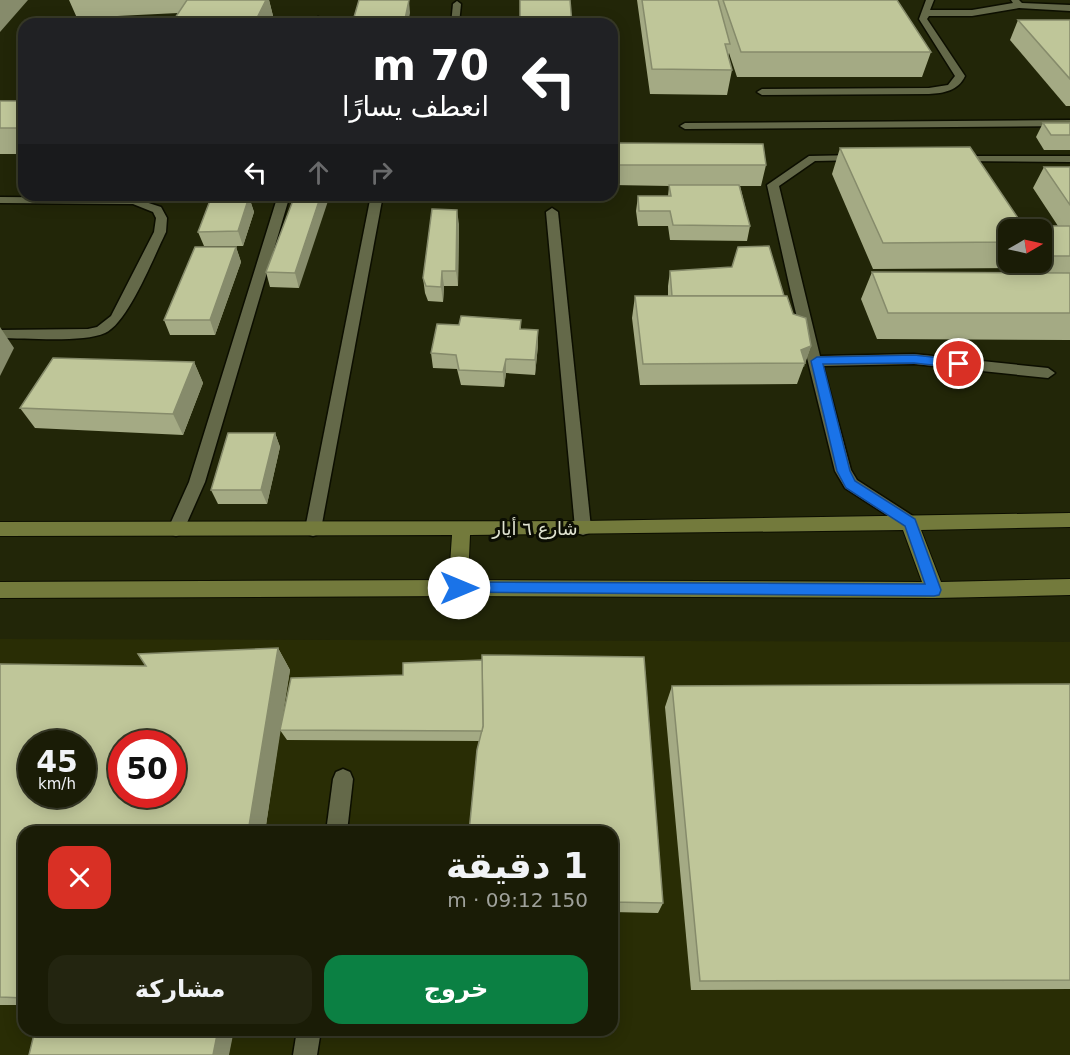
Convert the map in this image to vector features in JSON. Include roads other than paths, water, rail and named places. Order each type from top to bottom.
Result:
[{"type":"main road","name":"شارع ٦ أيار","points":[[0,529],[583,528],[1070,520]]},
{"type":"main road","points":[[910,523],[934,590]]},
{"type":"main road","points":[[459,588],[461,528]]},
{"type":"main road","points":[[0,590],[459,588],[934,590],[1070,587]]},
{"type":"lane","points":[[762,92],[929,91],[952,87],[958,82],[960,76],[925,24],[924,13],[930,0]]},
{"type":"lane","points":[[924,13],[972,14],[1017,2],[1070,8]]},
{"type":"lane","points":[[456,18],[457,4]]},
{"type":"lane","points":[[685,126],[1070,123]]},
{"type":"lane","points":[[872,158],[813,158],[772,185],[783,238],[817,361],[843,471],[851,484],[910,523]]},
{"type":"lane","points":[[942,159],[1070,159]]},
{"type":"lane","points":[[0,200],[18,200]]},
{"type":"lane","points":[[0,334],[88,333],[110,325],[121,310],[160,232],[163,221],[160,212],[149,205],[133,201]]},
{"type":"lane","points":[[176,529],[197,482],[282,201]]},
{"type":"lane","points":[[313,529],[376,201]]},
{"type":"lane","points":[[552,212],[583,528]]},
{"type":"lane","points":[[817,361],[914,359],[1048,373]]},
{"type":"lane","points":[[337,826],[343,779]]},
{"type":"lane","points":[[305,1055],[308,1036]]}]
